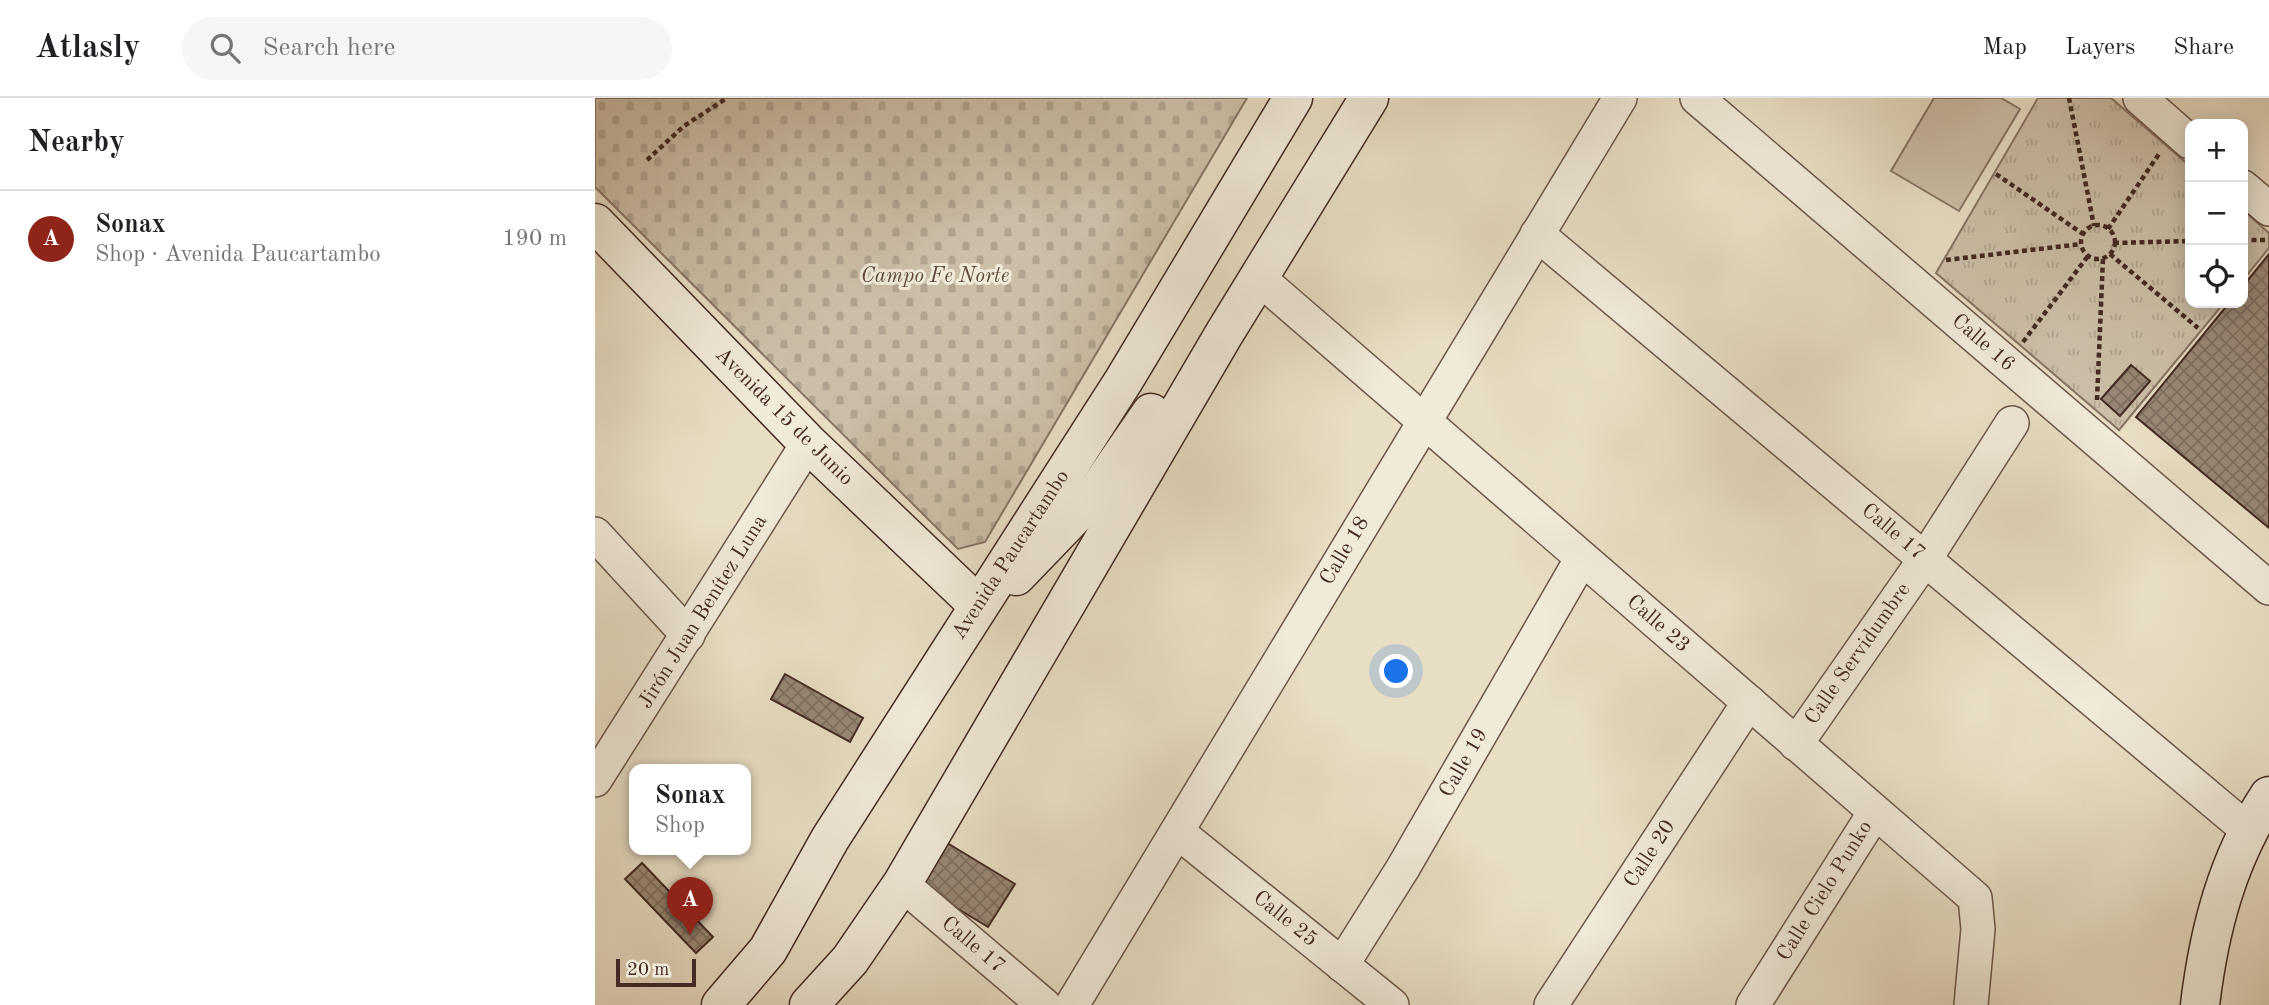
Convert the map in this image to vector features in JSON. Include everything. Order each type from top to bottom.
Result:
[{"type":"main road","name":"Avenida Paucartambo","points":[[721,1005],[768,950],[830,839],[1124,380],[1293,98]]},
{"type":"main road","points":[[809,1005],[850,960],[902,884],[1224,334],[1369,98]]},
{"type":"main road","name":"Avenida 15 de Junio","points":[[595,223],[808,443],[978,605]]},
{"type":"main road","points":[[978,605],[1023,572],[1096,493],[1187,362],[1224,334]]},
{"type":"main road","points":[[2200,1005],[2206,955],[2229,870],[2269,796]]},
{"type":"street","name":"Calle 18","points":[[1072,1005],[1179,833],[1423,420],[1620,98]]},
{"type":"street","name":"Calle 16","points":[[1697,98],[2269,588]]},
{"type":"street","points":[[2140,98],[2177,144]]},
{"type":"street","points":[[2248,191],[2269,209]]},
{"type":"street","name":"Calle 17","points":[[1537,234],[2249,831]]},
{"type":"street","name":"Calle 23","points":[[1260,279],[1975,898],[1978,929],[1971,1005]]},
{"type":"street","name":"Calle Servidumbre","points":[[1797,744],[1925,559],[2012,424]]},
{"type":"street","name":"Jirón Juan Benítez Luna","points":[[595,780],[808,443]]},
{"type":"street","points":[[595,534],[688,635]]},
{"type":"street","name":"Calle 19","points":[[1342,965],[1410,856],[1581,558]]},
{"type":"street","name":"Calle 20","points":[[1551,1005],[1749,702]]},
{"type":"street","name":"Calle Cielo Punko","points":[[1753,1005],[1875,812]]},
{"type":"street","name":"Calle 25","points":[[1179,833],[1392,1005]]},
{"type":"street","name":"Calle 17","points":[[902,884],[1044,1005]]},
{"type":"path","points":[[647,159],[684,126],[727,98]]},
{"type":"path","points":[[2070,98],[2094,226]]},
{"type":"path","points":[[2108,229],[2177,144]]},
{"type":"path","points":[[1996,174],[2083,234]]},
{"type":"path","points":[[2088,256],[2081,244],[2083,234],[2094,226],[2108,229]]},
{"type":"path","points":[[2088,256],[2103,258],[2110,254],[2114,243],[2108,229]]},
{"type":"path","points":[[2248,240],[2269,240]]},
{"type":"path","points":[[2114,243],[2185,241]]},
{"type":"path","points":[[1946,260],[2081,244]]},
{"type":"path","points":[[2110,254],[2198,328]]},
{"type":"path","points":[[2022,344],[2088,256]]},
{"type":"path","points":[[2096,407],[2103,258]]},
{"type":"green space","name":"Campo Fe Norte","points":[[595,98],[1247,98],[985,542],[958,549],[595,187]]},
{"type":"green space","points":[[1934,98],[2001,98],[2020,109],[1959,211],[1891,171]]},
{"type":"green space","points":[[2038,98],[2111,98],[2185,162],[2185,308],[2220,308],[2119,430],[1936,273]]},
{"type":"green space","points":[[2248,214],[2269,233],[2269,248],[2248,274]]},
{"type":"building","points":[[2269,254],[2269,528],[2136,417],[2225,308],[2248,308],[2248,280]]},
{"type":"building","points":[[2131,365],[2150,381],[2120,416],[2101,399]]},
{"type":"building","points":[[785,674],[863,718],[850,742],[771,699]]},
{"type":"building","points":[[939,838],[1015,884],[988,927],[912,881]]},
{"type":"building","points":[[642,863],[713,937],[696,953],[625,879]]},
{"type":"place","name":"Sonax","points":[[690,935]]}]
